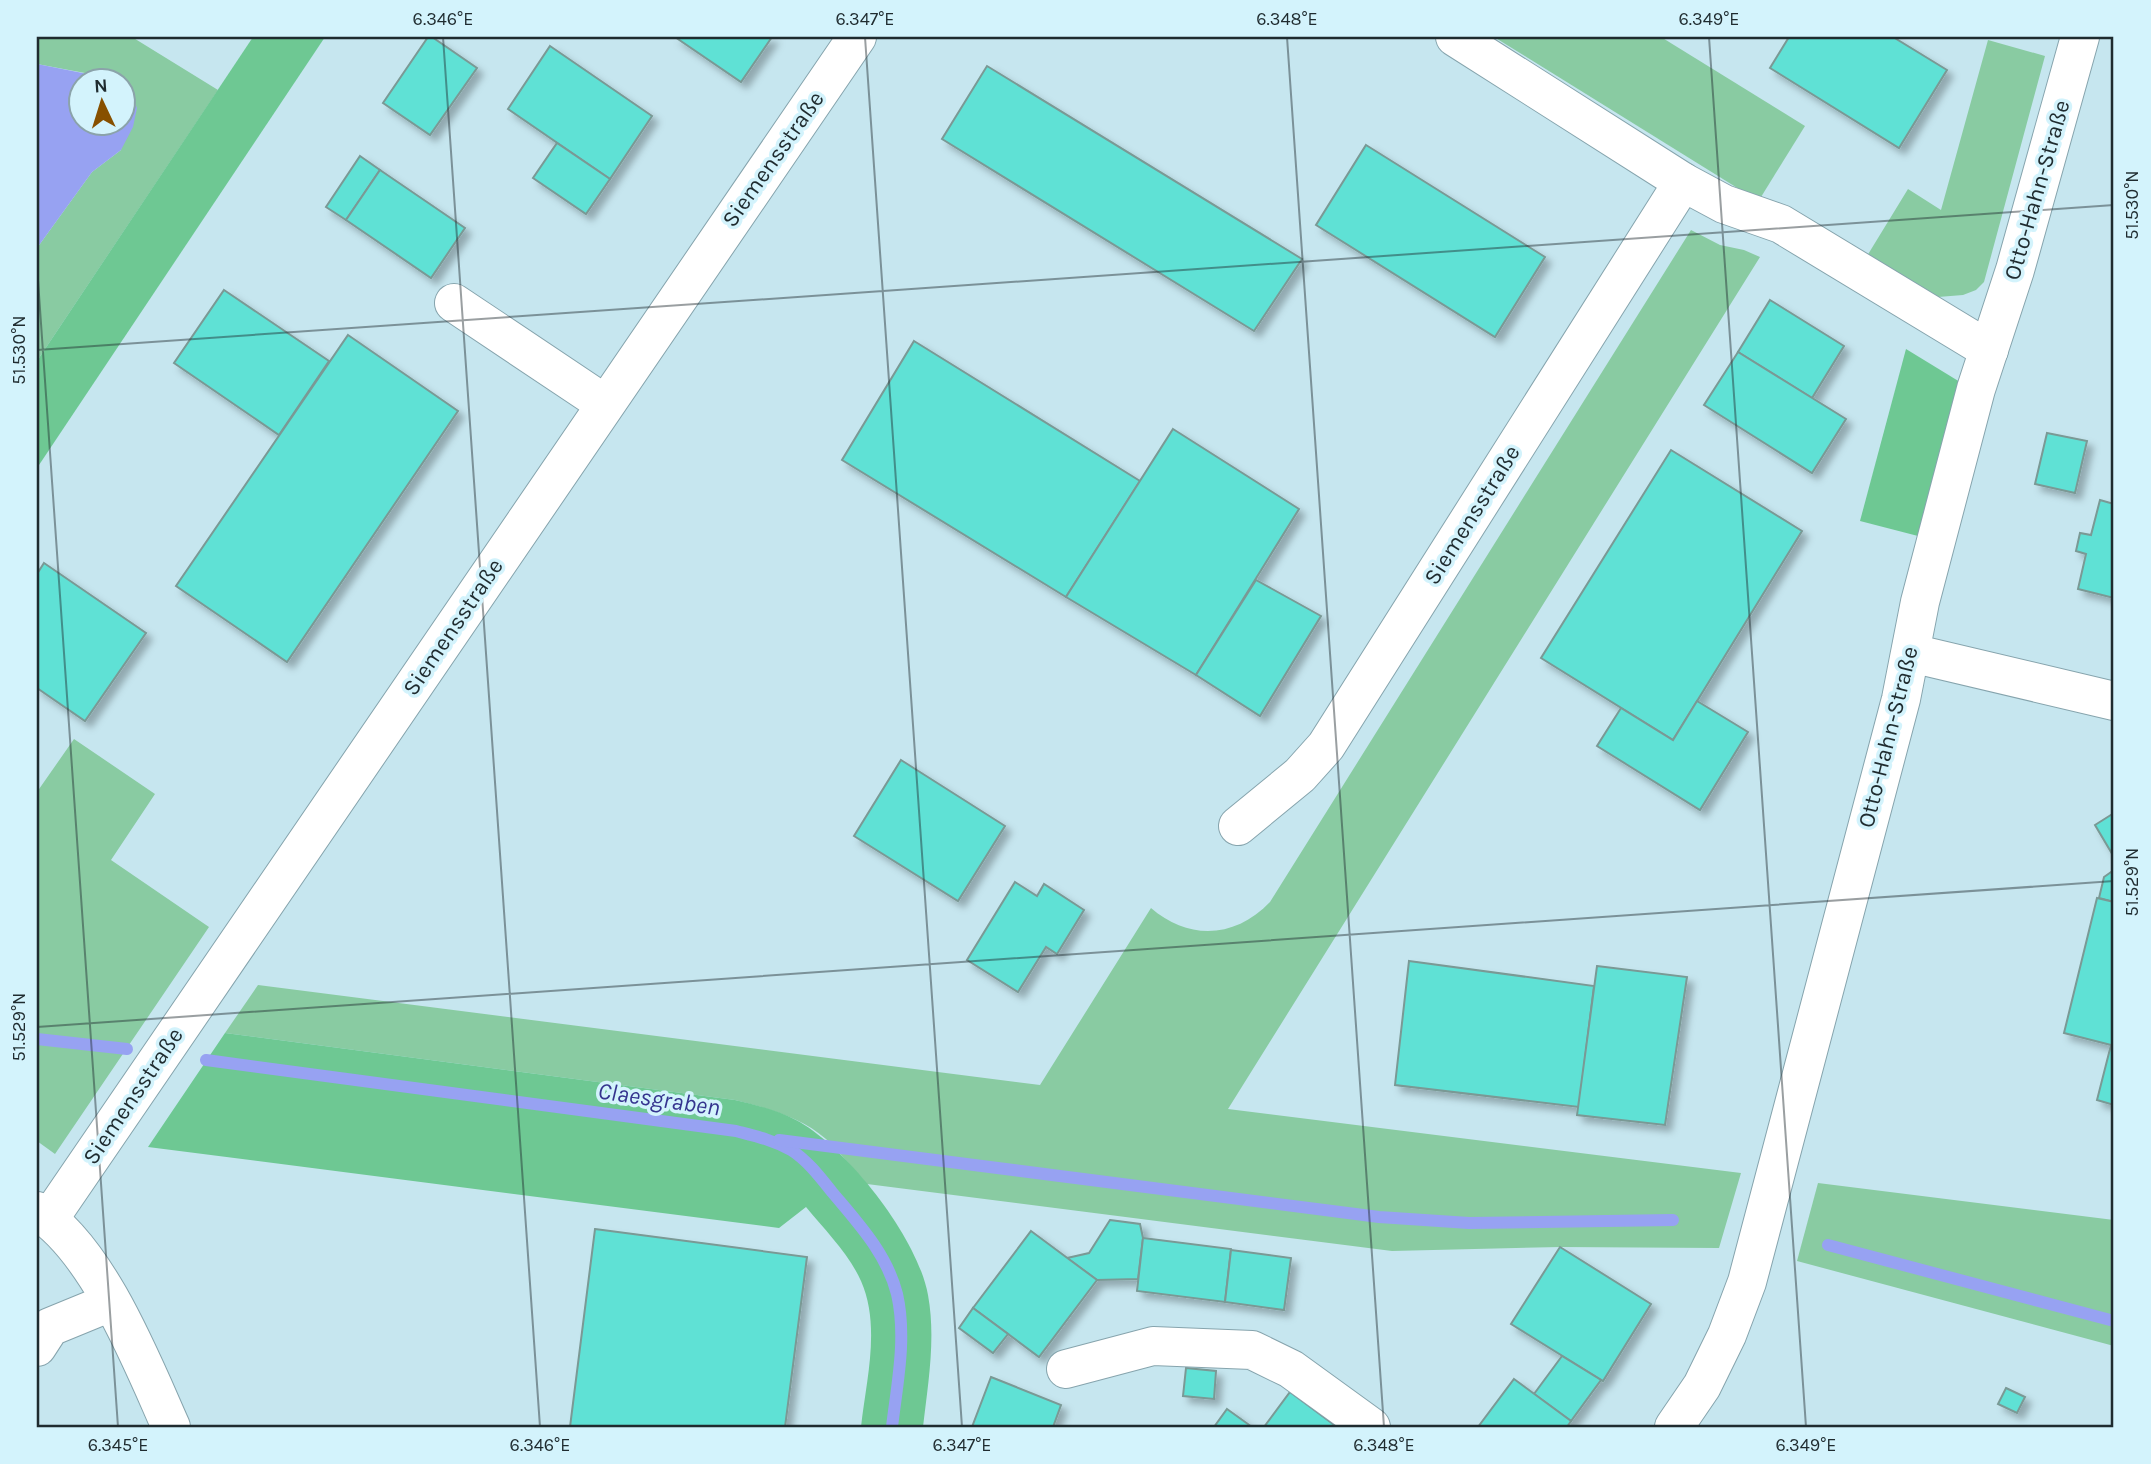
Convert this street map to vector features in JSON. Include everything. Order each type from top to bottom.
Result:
[{"type":"street","name":"Siemensstraße","points":[[171,1427],[135,1347],[111,1302],[81,1253],[43,1215],[857,37]]},
{"type":"street","points":[[1455,37],[1683,182],[1724,204],[1781,224],[1989,350]]},
{"type":"street","name":"Otto-Hahn-Straße","points":[[1674,1427],[1702,1386],[1727,1335],[1747,1282],[1901,699],[1920,602],[1976,389],[2015,270],[2080,37]]},
{"type":"street","name":"Siemensstraße","points":[[1238,826],[1300,775],[1326,746],[1683,182]]},
{"type":"street","points":[[454,303],[605,404]]},
{"type":"street","points":[[1910,653],[2114,701]]},
{"type":"street","points":[[37,1348],[50,1328],[111,1302]]},
{"type":"street","points":[[1066,1369],[1153,1346],[1252,1350],[1291,1369],[1371,1427]]},
{"type":"green space","points":[[37,37],[132,37],[218,90],[37,361],[37,248],[92,172],[121,150],[123,136],[136,136],[136,66],[66,66],[66,69],[37,64]]},
{"type":"green space","points":[[253,37],[325,37],[37,468],[37,361]]},
{"type":"green space","points":[[1494,37],[1661,37],[1805,126],[1761,197],[1739,189]]},
{"type":"green space","points":[[1988,40],[2045,56],[1984,282],[1976,290],[1963,295],[1938,297],[1867,256],[1908,189],[1941,210]]},
{"type":"green space","points":[[1691,230],[1720,245],[1744,250],[1760,257],[1228,1109],[1741,1173],[1719,1248],[1560,1247],[1392,1251],[867,1184],[816,1131],[783,1114],[735,1100],[225,1033],[258,985],[1040,1085],[1151,908],[1181,926],[1212,931],[1242,923],[1270,902]]},
{"type":"green space","points":[[1906,349],[1960,382],[1918,536],[1860,521]]},
{"type":"green space","points":[[74,739],[155,794],[111,860],[209,927],[55,1154],[37,1141],[37,792]]},
{"type":"green space","points":[[225,1033],[735,1100],[796,1120],[816,1133],[858,1172],[895,1222],[922,1272],[928,1295],[931,1328],[923,1427],[861,1427],[871,1335],[867,1298],[850,1261],[806,1207],[779,1228],[148,1147]]},
{"type":"green space","points":[[1818,1183],[2114,1220],[2114,1346],[1797,1261]]},
{"type":"water","points":[[37,64],[66,70],[66,136],[128,136],[121,150],[92,172],[37,248]]},
{"type":"building","points":[[428,37],[432,37],[477,68],[430,135],[383,103]]},
{"type":"building","points":[[675,37],[772,37],[741,82]]},
{"type":"building","points":[[1789,37],[1893,37],[1947,70],[1899,148],[1770,68]]},
{"type":"building","points":[[550,46],[652,116],[610,179],[508,109]]},
{"type":"building","points":[[987,66],[1302,259],[1254,331],[942,139]]},
{"type":"building","points":[[557,143],[610,179],[586,214],[533,178]]},
{"type":"building","points":[[1366,145],[1545,257],[1495,337],[1316,225]]},
{"type":"building","points":[[360,156],[380,170],[346,220],[326,207]]},
{"type":"building","points":[[380,170],[465,228],[431,278],[346,220]]},
{"type":"building","points":[[224,290],[329,361],[279,435],[174,363]]},
{"type":"building","points":[[1770,300],[1844,346],[1812,398],[1738,352]]},
{"type":"building","points":[[348,335],[458,411],[287,662],[176,586]]},
{"type":"building","points":[[914,341],[1140,481],[1066,597],[842,460]]},
{"type":"building","points":[[1738,352],[1846,419],[1812,473],[1704,405]]},
{"type":"building","points":[[1173,429],[1299,509],[1196,675],[1066,597]]},
{"type":"building","points":[[2047,433],[2087,441],[2075,493],[2035,484]]},
{"type":"building","points":[[1671,450],[1802,531],[1673,740],[1541,658]]},
{"type":"building","points":[[2100,500],[2114,504],[2114,598],[2078,589],[2086,554],[2076,551],[2080,533],[2091,535]]},
{"type":"building","points":[[44,563],[146,633],[85,721],[37,688],[37,574]]},
{"type":"building","points":[[1256,580],[1321,616],[1260,716],[1196,675]]},
{"type":"building","points":[[1697,701],[1748,732],[1700,810],[1597,746],[1621,708],[1673,740]]},
{"type":"building","points":[[901,760],[1005,826],[958,901],[854,836]]},
{"type":"building","points":[[2114,813],[2114,857],[2095,825]]},
{"type":"building","points":[[2114,870],[2114,902],[2099,898],[2104,877]]},
{"type":"building","points":[[1015,882],[1037,896],[1044,884],[1084,910],[1057,954],[1046,947],[1018,992],[967,960]]},
{"type":"building","points":[[2097,898],[2114,902],[2114,1105],[2097,1100],[2111,1045],[2064,1033]]},
{"type":"building","points":[[1409,961],[1594,986],[1579,1107],[1395,1085]]},
{"type":"building","points":[[1597,966],[1687,977],[1665,1125],[1577,1115]]},
{"type":"building","points":[[1110,1220],[1140,1224],[1143,1238],[1138,1279],[1097,1280],[1067,1258],[1089,1253]]},
{"type":"building","points":[[595,1229],[807,1257],[785,1427],[570,1427]]},
{"type":"building","points":[[1031,1231],[1097,1280],[1039,1357],[973,1308]]},
{"type":"building","points":[[1143,1238],[1231,1249],[1225,1302],[1137,1291]]},
{"type":"building","points":[[1560,1247],[1651,1304],[1603,1381],[1511,1324]]},
{"type":"building","points":[[1231,1250],[1291,1258],[1284,1310],[1225,1302]]},
{"type":"building","points":[[973,1308],[1008,1334],[993,1353],[959,1328]]},
{"type":"building","points":[[1562,1356],[1601,1380],[1571,1421],[1534,1394]]},
{"type":"building","points":[[1186,1368],[1216,1371],[1214,1399],[1183,1396]]},
{"type":"building","points":[[991,1377],[1061,1405],[1053,1427],[972,1427]]},
{"type":"building","points":[[1514,1379],[1571,1421],[1567,1427],[1478,1427]]},
{"type":"building","points":[[2006,1388],[2025,1397],[2017,1413],[1998,1404]]},
{"type":"building","points":[[1290,1392],[1337,1427],[1264,1427]]},
{"type":"building","points":[[1227,1409],[1252,1427],[1214,1427]]},
{"type":"waterway","name":"Claesgraben","points":[[37,1039],[127,1049]]},
{"type":"waterway","name":"Claesgraben","points":[[206,1060],[736,1131],[791,1150],[813,1169],[861,1227],[879,1252],[892,1279],[897,1294],[901,1327],[892,1427]]},
{"type":"waterway","points":[[779,1140],[1379,1217],[1469,1223],[1673,1220]]},
{"type":"waterway","points":[[1828,1245],[2114,1321]]}]
